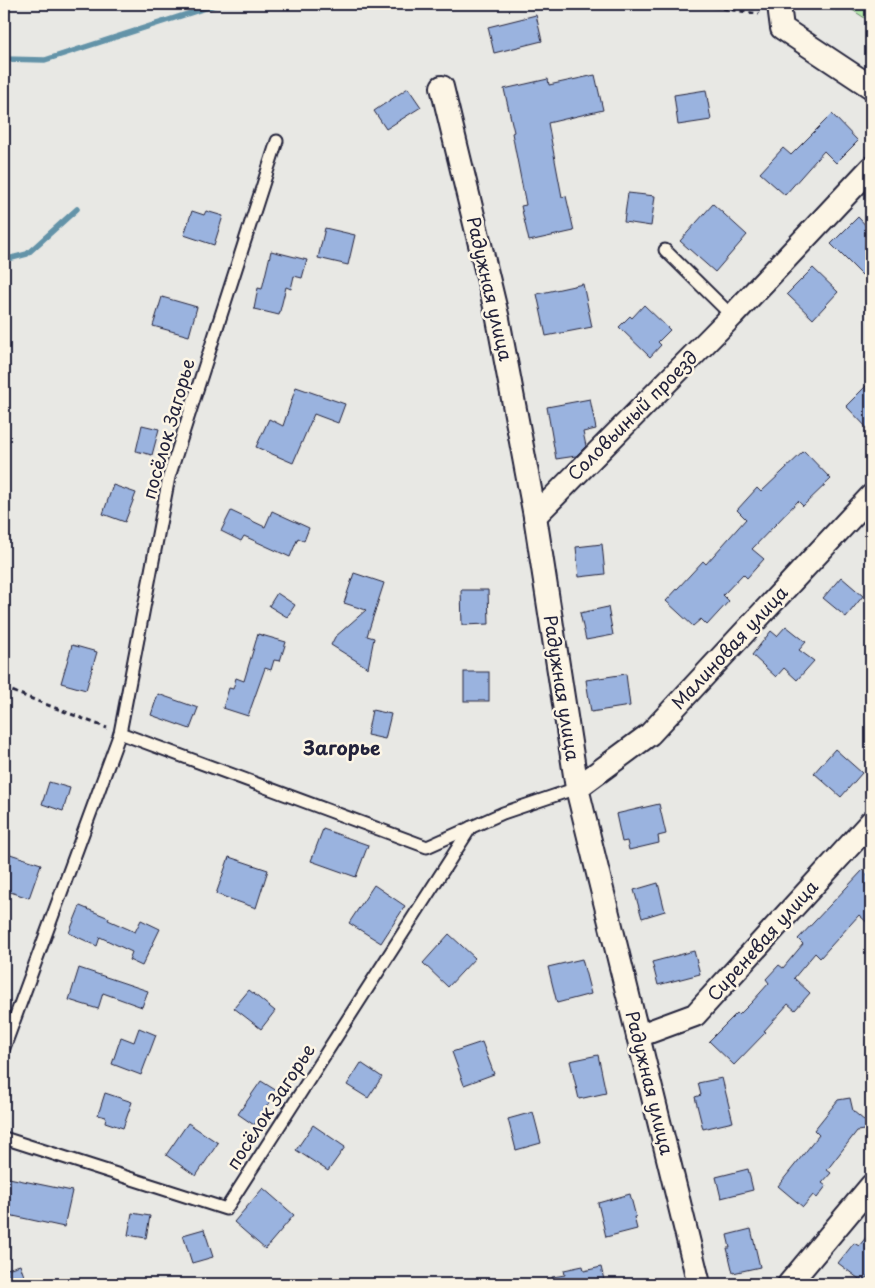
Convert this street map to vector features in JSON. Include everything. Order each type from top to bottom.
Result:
[{"type":"street","points":[[779,4],[782,28],[871,87]]},
{"type":"street","name":"Радужная улица","points":[[442,87],[498,319],[535,516],[576,788],[699,1284]]},
{"type":"street","name":"Соловьиный проезд","points":[[535,516],[732,316],[871,168]]},
{"type":"street","name":"Малиновая улица","points":[[576,788],[650,734],[871,496]]},
{"type":"street","name":"Сиреневая улица","points":[[638,1036],[695,1015],[871,822]]},
{"type":"street","points":[[789,1284],[871,1186]]},
{"type":"lane","name":"посёлок Загорье","points":[[4,1048],[120,733],[169,477],[278,141]]},
{"type":"lane","points":[[665,250],[732,316]]},
{"type":"lane","points":[[120,733],[426,846],[503,813],[576,788]]},
{"type":"lane","name":"посёлок Загорье","points":[[4,1138],[226,1209],[471,827]]},
{"type":"path","points":[[696,4],[769,15],[782,28]]},
{"type":"path","points":[[4,688],[120,733]]},
{"type":"green space","points":[[843,4],[871,4],[871,22]]},
{"type":"building","points":[[536,15],[542,41],[494,53],[488,27]]},
{"type":"building","points":[[595,75],[603,110],[548,123],[562,197],[566,196],[574,231],[529,241],[521,206],[526,205],[512,133],[514,132],[504,89],[548,79],[549,85]]},
{"type":"building","points":[[408,88],[421,107],[386,129],[374,111]]},
{"type":"building","points":[[706,90],[711,120],[678,125],[674,95]]},
{"type":"building","points":[[832,114],[858,141],[836,163],[824,151],[785,195],[760,173],[783,148],[791,155]]},
{"type":"building","points":[[628,193],[655,196],[651,226],[624,222]]},
{"type":"building","points":[[713,204],[747,235],[715,272],[680,241]]},
{"type":"building","points":[[192,211],[204,215],[206,211],[223,216],[214,245],[184,235]]},
{"type":"building","points":[[858,217],[871,231],[871,267],[862,275],[831,244]]},
{"type":"building","points":[[325,228],[355,235],[348,265],[318,258]]},
{"type":"building","points":[[271,251],[307,260],[302,278],[294,276],[291,289],[286,287],[279,315],[254,309],[258,288],[262,289]]},
{"type":"building","points":[[813,268],[838,292],[813,319],[787,294]]},
{"type":"building","points":[[583,284],[592,327],[546,336],[537,294]]},
{"type":"building","points":[[162,297],[197,307],[189,336],[153,326]]},
{"type":"building","points":[[644,305],[670,330],[658,342],[661,345],[650,357],[619,327],[630,316],[632,318]]},
{"type":"building","points":[[871,381],[871,432],[846,406]]},
{"type":"building","points":[[296,387],[345,404],[338,423],[314,414],[293,463],[256,447],[269,419],[283,426]]},
{"type":"building","points":[[590,399],[596,429],[583,432],[586,446],[576,456],[556,459],[547,407]]},
{"type":"building","points":[[142,425],[159,429],[152,455],[136,451]]},
{"type":"building","points":[[804,451],[831,479],[803,506],[798,501],[752,549],[764,559],[747,578],[743,574],[723,595],[729,601],[707,625],[701,619],[693,626],[666,601],[703,561],[706,564],[746,519],[737,510],[757,488],[761,492]]},
{"type":"building","points":[[113,485],[136,493],[125,522],[103,514]]},
{"type":"building","points":[[231,511],[265,527],[272,511],[309,528],[304,541],[298,538],[290,557],[244,536],[241,541],[221,531]]},
{"type":"building","points":[[602,544],[605,574],[579,577],[576,547]]},
{"type":"building","points":[[354,573],[384,583],[367,636],[374,638],[368,668],[331,645],[335,637],[366,610],[344,603]]},
{"type":"building","points":[[841,577],[863,596],[846,617],[823,598]]},
{"type":"building","points":[[461,590],[488,590],[489,624],[462,625]]},
{"type":"building","points":[[277,593],[295,605],[287,617],[269,606]]},
{"type":"building","points":[[608,607],[613,635],[586,640],[580,613]]},
{"type":"building","points":[[786,626],[806,642],[799,650],[814,661],[797,680],[784,668],[776,677],[752,655],[771,631],[777,636]]},
{"type":"building","points":[[258,634],[286,642],[280,661],[274,660],[271,670],[265,668],[248,716],[223,708],[229,688],[233,689],[236,678],[244,681]]},
{"type":"building","points":[[72,645],[97,652],[86,690],[61,683]]},
{"type":"building","points":[[464,672],[489,672],[489,701],[464,701]]},
{"type":"building","points":[[626,674],[630,706],[591,712],[586,680]]},
{"type":"building","points":[[158,694],[198,708],[190,729],[151,715]]},
{"type":"building","points":[[372,710],[391,714],[385,739],[367,735]]},
{"type":"building","points":[[835,749],[862,773],[841,797],[814,773]]},
{"type":"building","points":[[49,782],[70,788],[63,811],[42,804]]},
{"type":"building","points":[[659,804],[666,834],[658,836],[659,843],[629,850],[627,841],[622,842],[616,814]]},
{"type":"building","points":[[323,829],[368,845],[356,877],[311,861]]},
{"type":"building","points":[[7,853],[41,864],[29,898],[4,890],[4,863]]},
{"type":"building","points":[[229,857],[268,870],[256,908],[216,894]]},
{"type":"building","points":[[863,870],[871,878],[871,926],[859,915],[820,958],[815,953],[794,978],[810,993],[795,1010],[788,1004],[764,1031],[766,1032],[734,1065],[709,1041],[737,1013],[739,1015],[752,1002],[769,983],[766,979],[779,965],[783,968],[803,944],[798,939]]},
{"type":"building","points":[[658,883],[665,911],[642,918],[634,890]]},
{"type":"building","points":[[374,885],[405,906],[381,943],[349,923]]},
{"type":"building","points":[[80,906],[109,918],[108,920],[135,932],[141,920],[160,929],[142,966],[129,960],[132,952],[100,937],[97,946],[69,933]]},
{"type":"building","points":[[449,934],[475,958],[448,987],[423,963]]},
{"type":"building","points":[[694,951],[700,974],[658,985],[652,962]]},
{"type":"building","points":[[582,959],[591,994],[557,1003],[548,967]]},
{"type":"building","points":[[79,968],[148,991],[142,1007],[103,993],[98,1009],[69,1000]]},
{"type":"building","points":[[249,990],[275,1011],[261,1029],[234,1008]]},
{"type":"building","points":[[139,1028],[156,1035],[141,1075],[112,1064],[121,1037],[134,1042]]},
{"type":"building","points":[[482,1042],[494,1074],[464,1085],[452,1052]]},
{"type":"building","points":[[598,1055],[606,1093],[579,1099],[570,1061]]},
{"type":"building","points":[[361,1063],[382,1077],[368,1098],[347,1085]]},
{"type":"building","points":[[722,1078],[733,1122],[703,1129],[695,1097],[701,1095],[698,1083]]},
{"type":"building","points":[[261,1081],[277,1091],[254,1125],[238,1114]]},
{"type":"building","points":[[105,1093],[132,1102],[123,1128],[105,1122],[106,1117],[98,1115]]},
{"type":"building","points":[[850,1098],[853,1111],[871,1126],[871,1129],[857,1131],[827,1170],[831,1173],[822,1183],[826,1186],[817,1198],[813,1195],[803,1207],[778,1186],[819,1135],[814,1130],[838,1100]]},
{"type":"building","points":[[533,1112],[541,1143],[516,1150],[508,1119]]},
{"type":"building","points":[[188,1123],[218,1143],[196,1176],[166,1155]]},
{"type":"building","points":[[313,1125],[345,1147],[328,1171],[296,1150]]},
{"type":"building","points":[[748,1169],[753,1190],[721,1198],[716,1177]]},
{"type":"building","points":[[4,1177],[72,1191],[64,1227],[4,1214]]},
{"type":"building","points":[[263,1188],[294,1215],[265,1249],[234,1222]]},
{"type":"building","points":[[630,1194],[637,1229],[606,1237],[598,1203]]},
{"type":"building","points":[[132,1213],[150,1216],[146,1238],[128,1235]]},
{"type":"building","points":[[204,1229],[213,1257],[192,1263],[183,1235]]},
{"type":"building","points":[[751,1229],[760,1267],[733,1273],[727,1248],[730,1248],[727,1235]]},
{"type":"building","points":[[871,1231],[871,1272],[863,1282],[838,1263],[854,1243],[859,1246]]},
{"type":"building","points":[[20,1265],[27,1284],[4,1284],[4,1270]]},
{"type":"building","points":[[583,1266],[584,1271],[601,1267],[605,1284],[552,1284],[552,1277],[565,1275],[564,1270]]},
{"type":"waterway","points":[[4,59],[45,60],[218,4]]},
{"type":"waterway","points":[[4,260],[27,254],[77,209]]},
{"type":"district","name":"Загорье","points":[[342,748]]}]
